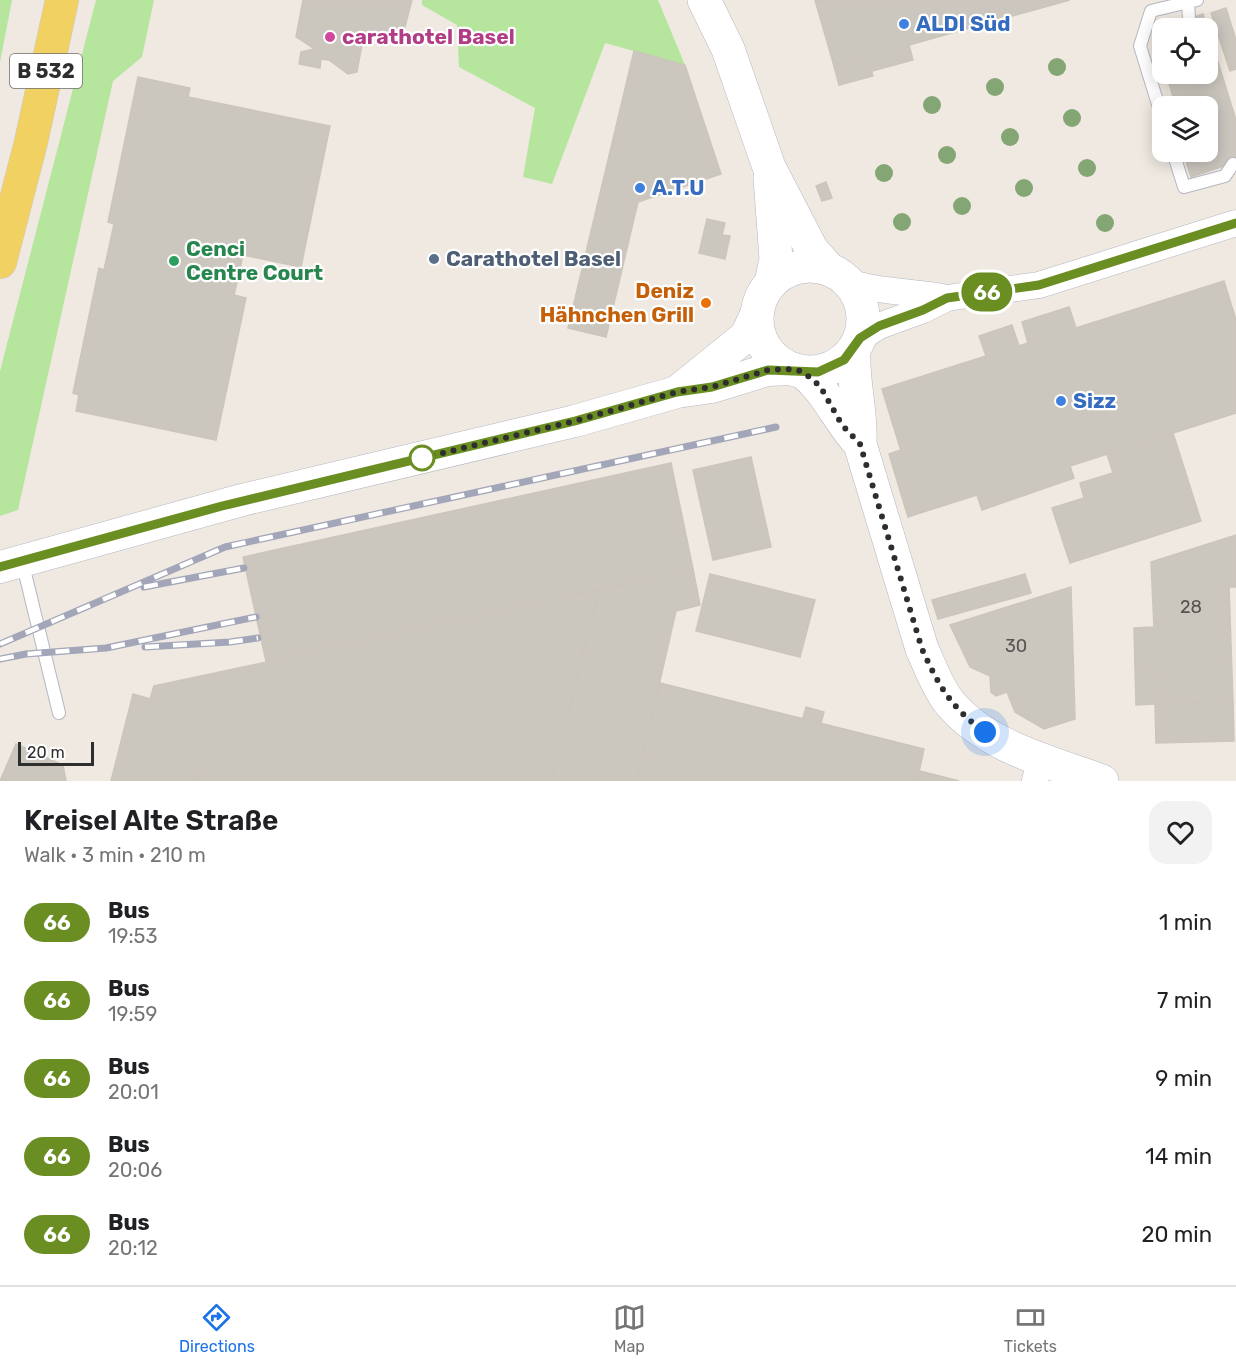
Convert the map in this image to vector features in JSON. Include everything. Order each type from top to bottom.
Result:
[{"type":"main road","name":"B 532","points":[[0,262],[31,142],[62,0]]},
{"type":"main road","points":[[704,0],[729,49],[769,167],[812,250],[858,294],[863,308],[853,370],[861,417],[860,444],[922,649],[936,679],[949,701],[970,721],[1038,770],[1102,781]]},
{"type":"main road","points":[[769,167],[776,259],[758,325],[765,346],[780,362],[820,386],[842,425],[860,444]]},
{"type":"main road","points":[[765,296],[783,273],[798,267],[814,266],[839,276]]},
{"type":"main road","points":[[798,371],[818,372],[832,368],[857,343]]},
{"type":"street","points":[[857,343],[879,326],[923,310],[947,298],[1039,285],[1236,223]]},
{"type":"street","points":[[839,276],[873,290],[919,292],[947,298]]},
{"type":"street","points":[[677,392],[746,336],[765,296]]},
{"type":"street","points":[[11,563],[231,503],[575,421],[677,392],[712,387],[768,370],[798,371]]},
{"type":"lane","points":[[1155,96],[1140,46],[1151,11],[1192,1],[1189,18]]},
{"type":"lane","points":[[1176,162],[1184,188],[1225,176],[1233,164]]},
{"type":"lane","points":[[11,563],[59,713]]},
{"type":"green space","points":[[0,0],[12,0],[0,62]]},
{"type":"green space","points":[[96,0],[154,0],[142,57],[113,81],[18,510],[0,516],[0,371]]},
{"type":"green space","points":[[422,0],[658,0],[685,65],[605,43],[552,184],[523,177],[535,108],[459,67],[457,25],[422,5]]},
{"type":"building","name":"carathotel Basel","points":[[303,0],[412,0],[402,38],[389,41],[389,38],[364,33],[357,72],[348,74],[329,60],[321,59],[320,68],[299,64],[301,52],[315,49],[296,37]]},
{"type":"building","name":"ALDI Süd","points":[[815,0],[1070,0],[909,45],[913,60],[872,71],[868,57],[834,66]]},
{"type":"building","points":[[1226,8],[1236,40],[1236,69],[1230,71],[1218,34],[1218,18],[1213,18],[1211,13]]},
{"type":"building","points":[[1203,14],[1204,18],[1191,18]]},
{"type":"building","name":"A.T.U","points":[[634,51],[685,65],[721,174],[638,202],[606,337],[568,328]]},
{"type":"building","points":[[868,57],[873,76],[839,85],[834,66]]},
{"type":"building","points":[[1218,62],[1236,120],[1236,162],[1191,177],[1186,162],[1218,162],[1218,96],[1198,96],[1194,84],[1218,84]]},
{"type":"building","name":"Cenci Centre Court","points":[[138,77],[190,88],[188,97],[330,126],[301,267],[243,255],[234,295],[246,298],[216,440],[76,411],[79,395],[73,393],[99,268],[104,270],[114,224],[108,222]]},
{"type":"building","points":[[1169,84],[1194,84],[1198,96],[1173,96]]},
{"type":"building","points":[[826,182],[832,198],[822,201],[816,186]]},
{"type":"building","points":[[707,219],[725,223],[722,235],[730,236],[725,259],[699,253]]},
{"type":"building","name":"Sizz","points":[[1224,281],[1236,320],[1236,413],[1070,466],[1074,478],[982,510],[977,495],[920,513],[882,389],[986,356],[979,336],[1012,325],[1019,346],[1028,343],[1022,322],[1069,307],[1076,328]]},
{"type":"building","points":[[1173,433],[1201,521],[1070,563],[1052,508],[1084,498],[1080,483],[1113,473],[1107,454]]},
{"type":"building","points":[[901,450],[920,513],[908,517],[889,454]]},
{"type":"building","points":[[751,457],[771,547],[713,560],[693,470]]},
{"type":"building","points":[[671,463],[693,569],[266,661],[243,557]]},
{"type":"building","points":[[1236,535],[1236,587],[1229,587],[1233,702],[1155,704],[1154,667],[1135,667],[1134,628],[1154,627],[1151,562]]},
{"type":"building","points":[[693,569],[700,605],[676,611],[637,781],[551,781],[599,590]]},
{"type":"building","points":[[710,574],[815,600],[800,657],[696,631]]},
{"type":"building","points":[[1025,574],[1031,593],[938,619],[932,600]]},
{"type":"building","points":[[1071,587],[1075,719],[1044,729],[1015,712],[1007,692],[996,696],[991,692],[990,676],[970,667],[950,625]]},
{"type":"building","points":[[599,590],[551,781],[193,781],[220,672]]},
{"type":"building","points":[[1135,667],[1154,667],[1155,704],[1136,705]]},
{"type":"building","points":[[220,672],[193,781],[111,781],[133,694],[150,699],[154,686]]},
{"type":"building","points":[[660,683],[924,749],[917,781],[637,781]]},
{"type":"building","points":[[1233,702],[1234,741],[1156,743],[1155,704]]},
{"type":"building","points":[[806,707],[824,712],[821,723],[803,718]]},
{"type":"building","points":[[16,744],[63,765],[66,781],[0,781]]},
{"type":"building","points":[[920,771],[959,781],[917,781]]},
{"type":"railway","points":[[0,644],[225,547],[776,427]]},
{"type":"railway","points":[[144,587],[244,568]]},
{"type":"railway","points":[[0,659],[26,654],[106,648],[256,617]]},
{"type":"railway","points":[[145,647],[258,638]]},
{"type":"bus line","name":"66","points":[[0,567],[101,537],[264,495],[575,421],[677,392],[712,387],[768,370],[793,369],[818,372],[832,368],[844,360],[860,338],[879,326],[923,310],[947,298],[1039,285],[1236,223]]},
{"type":"place","name":"ALDI Süd","points":[[904,24]]},
{"type":"place","name":"carathotel Basel","points":[[330,37]]},
{"type":"place","name":"A.T.U","points":[[640,188]]},
{"type":"place","name":"Carathotel Basel","points":[[434,259]]},
{"type":"place","name":"Cenci Centre Court","points":[[174,261]]},
{"type":"place","name":"Deniz Hähnchen Grill","points":[[706,303]]},
{"type":"place","name":"Sizz","points":[[1061,401]]},
{"type":"route","points":[[422,458],[575,421],[677,392],[712,387],[768,370],[793,369],[803,372],[820,386],[842,425],[860,444],[922,649],[936,679],[949,701],[985,732]]}]
